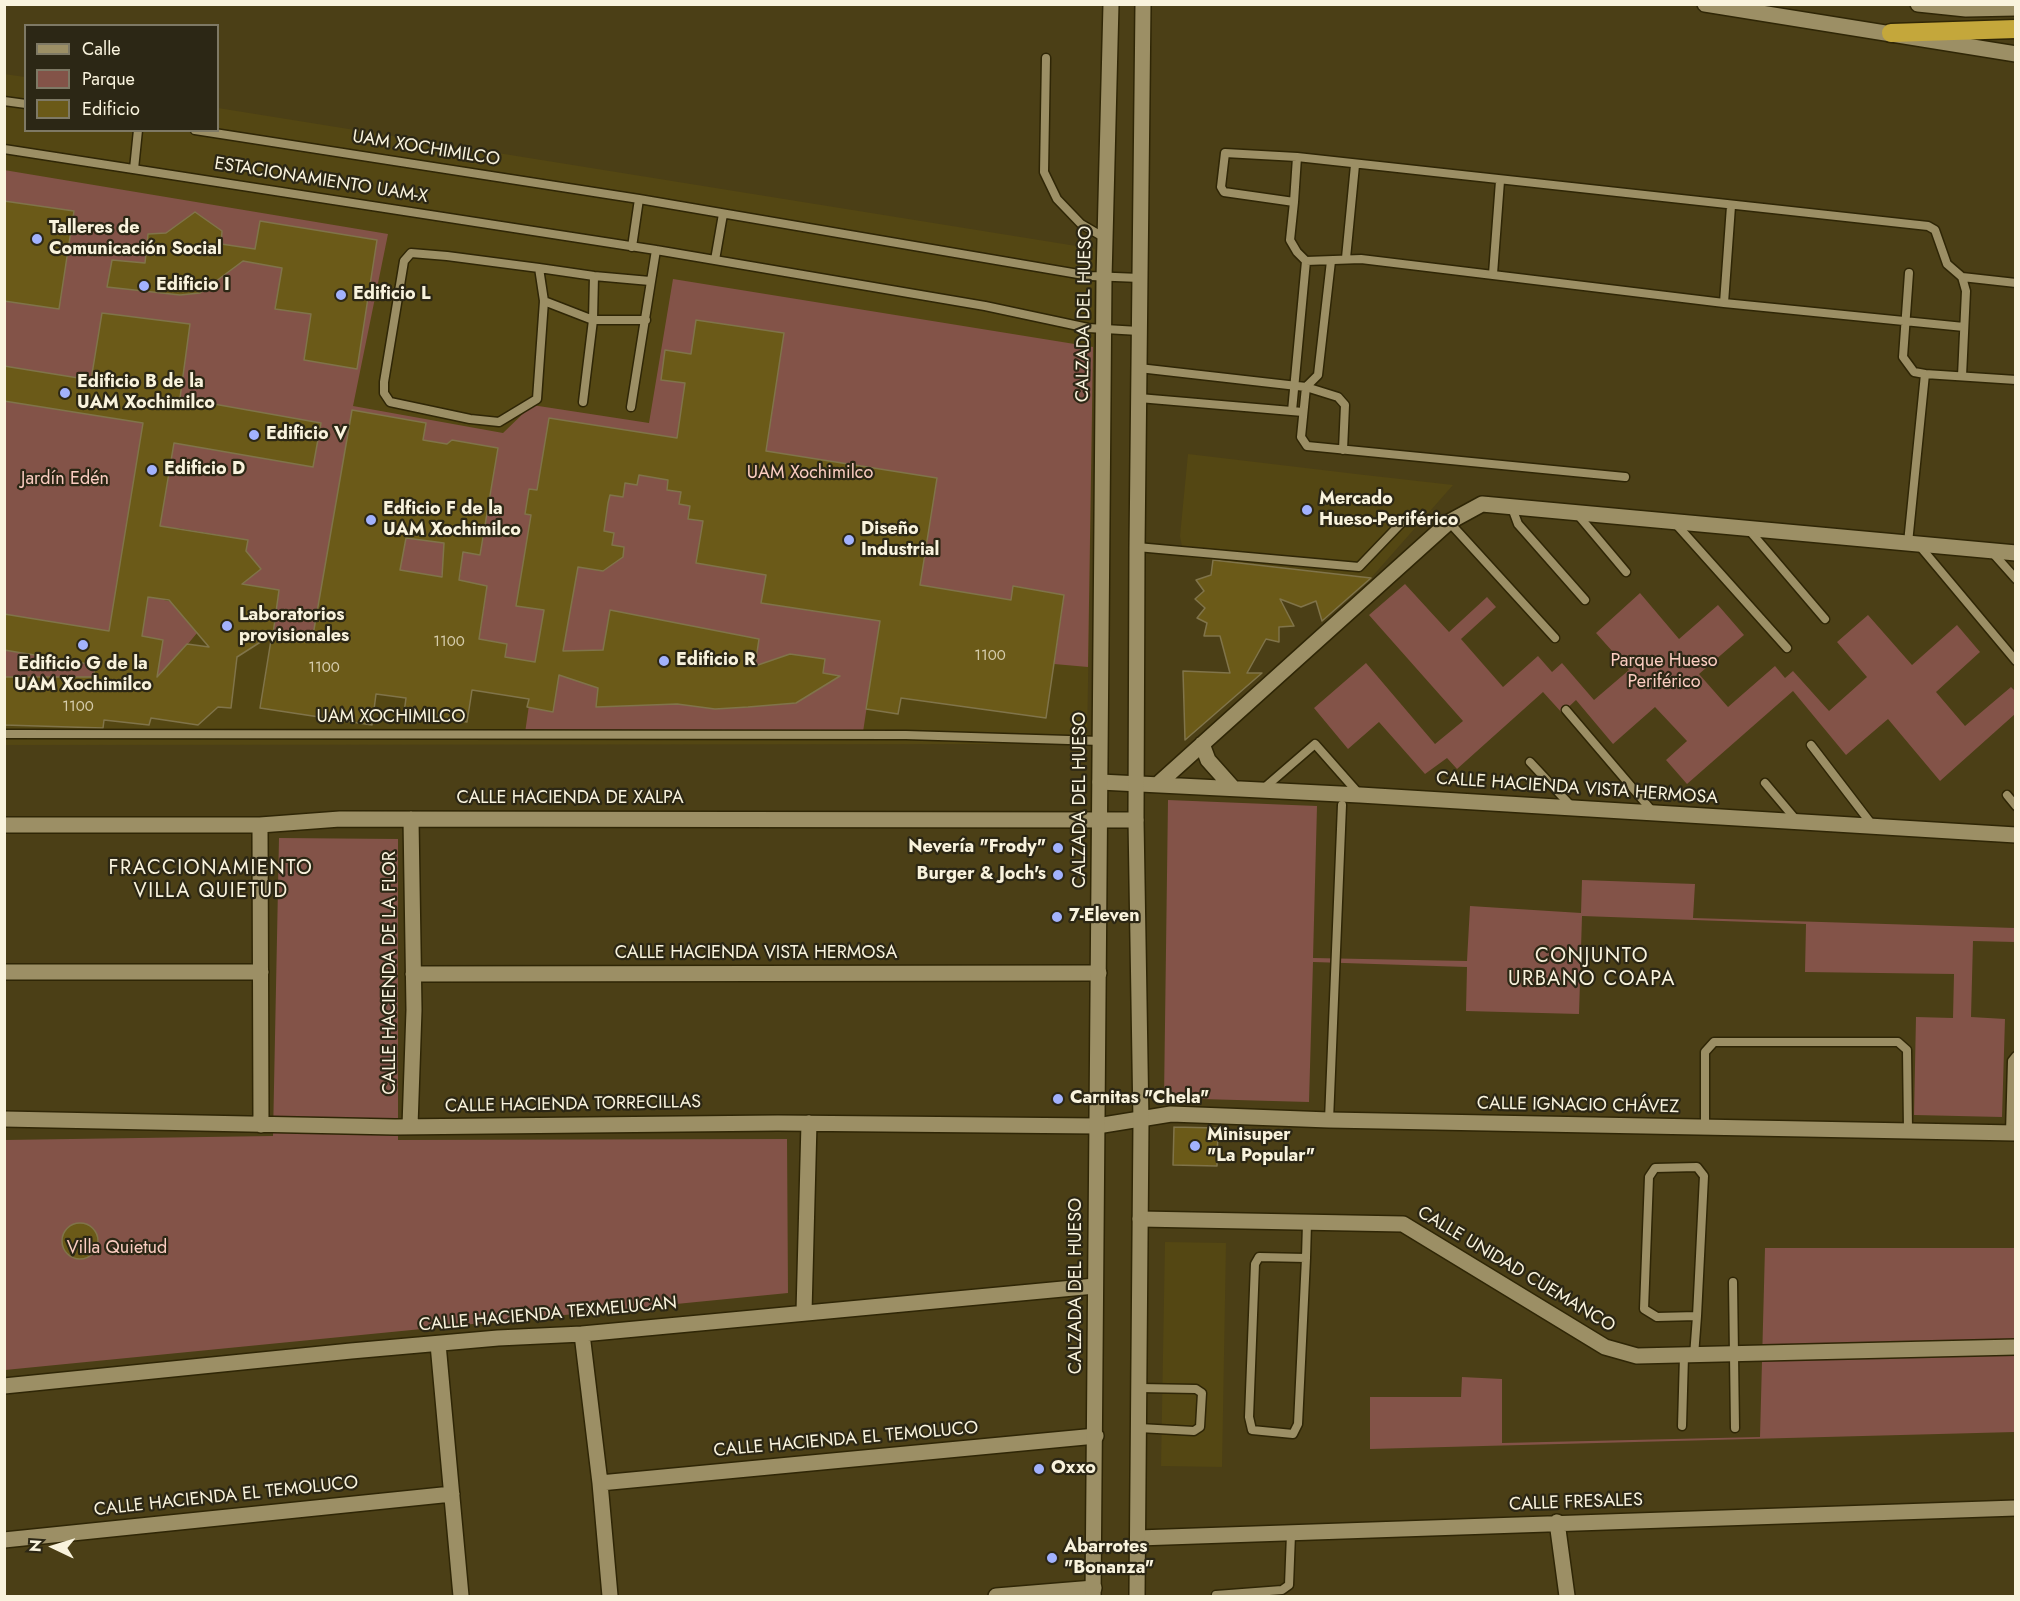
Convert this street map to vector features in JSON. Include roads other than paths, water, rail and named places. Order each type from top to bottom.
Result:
[{"type":"highway","points":[[1892,33],[2016,29]]},
{"type":"street","name":"CALZADA DEL HUESO","points":[[1093,1592],[1103,329],[1112,4]]},
{"type":"street","points":[[1137,1596],[1141,1119],[1136,783],[1143,4]]},
{"type":"street","points":[[1705,4],[2016,54]]},
{"type":"street","points":[[1918,4],[1966,9],[2016,8]]},
{"type":"street","points":[[1158,784],[1449,522],[1482,504],[2016,553]]},
{"type":"street","points":[[1202,744],[1208,760],[1233,788]]},
{"type":"street","name":"CALLE HACIENDA VISTA HERMOSA","points":[[1100,782],[1263,789],[2016,835]]},
{"type":"street","name":"CALLE HACIENDA DE XALPA","points":[[4,825],[260,825],[339,819],[1136,820]]},
{"type":"street","name":"CALLE HACIENDA DE LA FLOR","points":[[410,1126],[413,974],[411,819]]},
{"type":"street","points":[[260,825],[261,1125]]},
{"type":"street","points":[[4,972],[261,972]]},
{"type":"street","name":"CALLE HACIENDA VISTA HERMOSA","points":[[413,974],[1099,973]]},
{"type":"street","name":"CALLE IGNACIO CHÁVEZ","points":[[1141,1119],[1171,1114],[1329,1120],[2013,1133]]},
{"type":"street","name":"CALLE HACIENDA TORRECILLAS","points":[[4,1119],[410,1126],[809,1123],[1097,1126],[1141,1119]]},
{"type":"street","points":[[804,1312],[809,1123]]},
{"type":"street","name":"CALLE UNIDAD CUEMANCO","points":[[1140,1220],[1403,1224],[1605,1347],[1637,1356],[2016,1347]]},
{"type":"street","name":"CALLE HACIENDA TEXMELUCAN","points":[[4,1386],[158,1368],[582,1334],[1095,1286]]},
{"type":"street","points":[[582,1334],[600,1483],[609,1596]]},
{"type":"street","points":[[438,1344],[461,1596]]},
{"type":"street","name":"CALLE HACIENDA EL TEMOLUCO","points":[[600,1483],[1096,1436]]},
{"type":"street","name":"CALLE HACIENDA EL TEMOLUCO","points":[[4,1540],[452,1494]]},
{"type":"street","name":"CALLE FRESALES","points":[[1138,1538],[2016,1508]]},
{"type":"street","points":[[1557,1522],[1567,1596]]},
{"type":"street","points":[[996,1596],[1093,1592]]},
{"type":"lane","points":[[1046,58],[1044,172],[1057,199],[1081,224],[1105,238]]},
{"type":"lane","points":[[4,100],[24,104]]},
{"type":"lane","points":[[134,169],[138,132]]},
{"type":"lane","name":"UAM XOCHIMILCO","points":[[208,132],[639,199],[1104,278],[1140,278]]},
{"type":"lane","name":"ESTACIONAMIENTO UAM-X","points":[[4,149],[715,260]]},
{"type":"lane","points":[[1294,202],[1232,195],[1224,192],[1221,187],[1226,153],[1297,157],[1928,226],[1935,230],[1947,264],[1962,277],[1966,291],[1962,376]]},
{"type":"lane","points":[[1297,157],[1290,240],[1306,261],[1331,261],[1346,258],[1724,303],[1964,327]]},
{"type":"lane","points":[[1346,258],[1355,165]]},
{"type":"lane","points":[[1493,274],[1500,181]]},
{"type":"lane","points":[[632,247],[639,199]]},
{"type":"lane","points":[[1724,303],[1731,206]]},
{"type":"lane","points":[[723,214],[715,260],[1103,329],[1140,331]]},
{"type":"lane","points":[[631,407],[656,250]]},
{"type":"lane","points":[[539,268],[544,301],[537,399],[499,422],[470,419],[390,402],[384,393],[384,382],[404,261],[411,253],[650,281]]},
{"type":"lane","points":[[1292,411],[1306,261]]},
{"type":"lane","points":[[1331,261],[1318,375],[1306,387],[1303,443],[1307,446],[1625,477]]},
{"type":"lane","points":[[1908,273],[1903,357],[1914,372],[2016,380]]},
{"type":"lane","points":[[583,402],[593,320],[594,276]]},
{"type":"lane","points":[[1962,277],[2016,283]]},
{"type":"lane","points":[[544,301],[593,320],[646,320]]},
{"type":"lane","points":[[1139,368],[1295,385],[1338,397],[1345,405],[1343,450]]},
{"type":"lane","points":[[1925,374],[1913,543],[2016,661]]},
{"type":"lane","points":[[1139,398],[1303,412]]},
{"type":"lane","points":[[1511,505],[1518,524],[1585,600]]},
{"type":"lane","points":[[1575,512],[1591,527],[1626,572]]},
{"type":"lane","points":[[1137,547],[1359,567],[1407,517]]},
{"type":"lane","points":[[1673,520],[1787,648]]},
{"type":"lane","points":[[1449,522],[1555,638]]},
{"type":"lane","points":[[1748,528],[1825,619]]},
{"type":"lane","points":[[1991,550],[2016,579]]},
{"type":"lane","points":[[1566,710],[1653,813]]},
{"type":"lane","name":"UAM XOCHIMILCO","points":[[4,734],[906,735],[1101,741]]},
{"type":"lane","points":[[1263,789],[1315,744],[1360,795]]},
{"type":"lane","points":[[1811,745],[1873,826]]},
{"type":"lane","points":[[1530,762],[1573,808]]},
{"type":"lane","points":[[1765,783],[1798,822]]},
{"type":"lane","points":[[2007,795],[2016,806]]},
{"type":"lane","points":[[1329,1120],[1342,805]]},
{"type":"lane","points":[[1705,1128],[1706,1052],[1714,1042],[1898,1042],[1907,1050],[1908,1130]]},
{"type":"lane","points":[[2013,1133],[2012,1061],[2016,1056]]},
{"type":"lane","points":[[1682,1426],[1689,1356],[1697,1316],[1704,1176],[1697,1167],[1655,1168],[1649,1177],[1644,1309],[1657,1317],[1697,1316]]},
{"type":"lane","points":[[1306,1258],[1259,1257],[1255,1264],[1249,1417],[1252,1430],[1293,1434],[1298,1424],[1306,1258],[1307,1224]]},
{"type":"lane","points":[[1734,1282],[1735,1428]]},
{"type":"lane","points":[[1138,1428],[1194,1431],[1200,1427],[1202,1392],[1196,1389],[1140,1388]]},
{"type":"lane","points":[[1216,1595],[1282,1590],[1288,1585],[1291,1533]]},
{"type":"place","name":"Talleres de Comunicación Social","points":[[37,239]]},
{"type":"place","name":"Edificio I","points":[[144,286]]},
{"type":"place","name":"Edificio L","points":[[341,295]]},
{"type":"place","name":"Edificio B de la UAM Xochimilco","points":[[65,393]]},
{"type":"place","name":"Edificio V","points":[[254,435]]},
{"type":"place","name":"Edificio D","points":[[152,470]]},
{"type":"place","name":"Mercado Hueso-Periférico","points":[[1307,510]]},
{"type":"place","name":"Edficio F de la UAM Xochimilco","points":[[371,520]]},
{"type":"place","name":"Diseño Industrial","points":[[849,540]]},
{"type":"place","name":"Laboratorios provisionales","points":[[227,626]]},
{"type":"place","name":"Edificio G de la UAM Xochimilco","points":[[83,645]]},
{"type":"place","name":"Edificio R","points":[[664,661]]},
{"type":"place","name":"Nevería \"Frody\"","points":[[1058,848]]},
{"type":"place","name":"Burger & Joch's","points":[[1058,875]]},
{"type":"place","name":"7-Eleven","points":[[1057,917]]},
{"type":"place","name":"Carnitas \"Chela\"","points":[[1058,1099]]},
{"type":"place","name":"Minisuper \"La Popular\"","points":[[1195,1146]]},
{"type":"place","name":"Oxxo","points":[[1039,1469]]},
{"type":"place","name":"Abarrotes \"Bonanza\"","points":[[1052,1558]]},
{"type":"district","name":"FRACCIONAMIENTO VILLA QUIETUD","points":[[211,880]]},
{"type":"district","name":"CONJUNTO URBANO COAPA","points":[[1592,968]]},
{"type":"park label","name":"UAM Xochimilco","points":[[810,474]]},
{"type":"park label","name":"Jardín Edén","points":[[65,480]]},
{"type":"park label","name":"Parque Hueso Periférico","points":[[1664,672]]},
{"type":"park label","name":"Villa Quietud","points":[[117,1249]]}]
